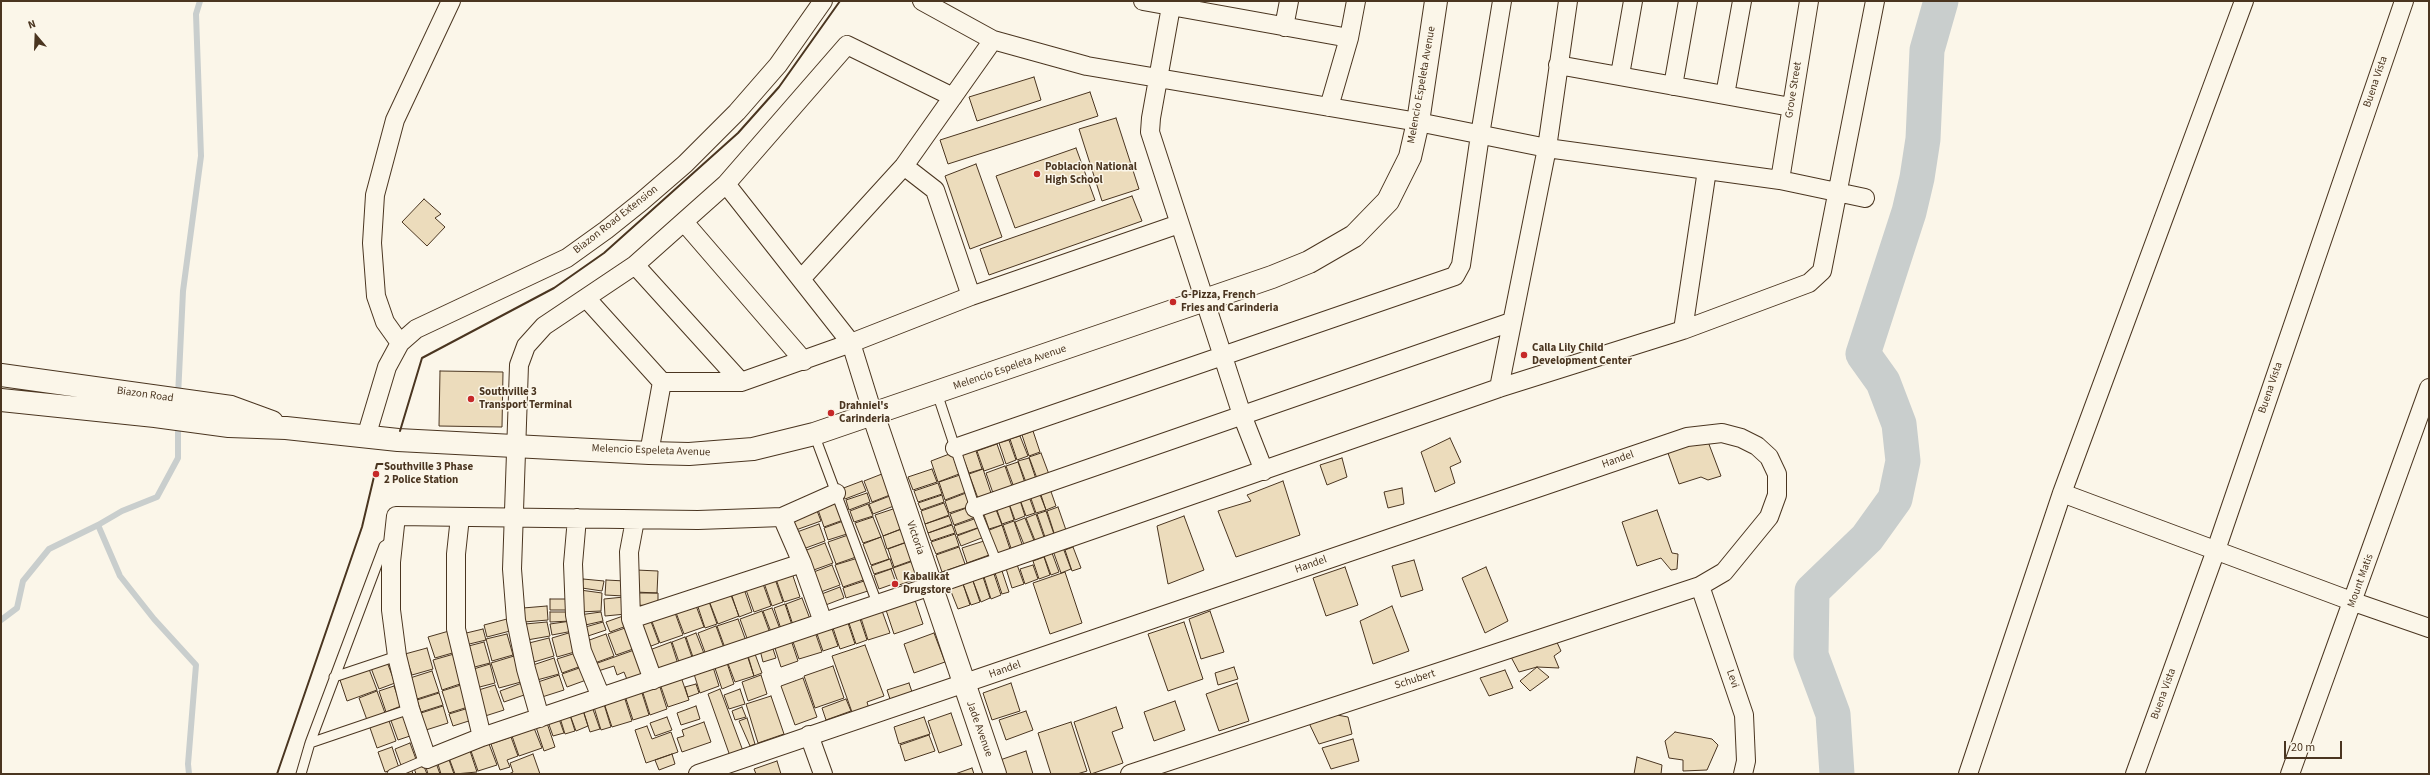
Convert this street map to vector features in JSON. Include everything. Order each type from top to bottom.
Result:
[{"type":"street","points":[[400,343],[385,322],[376,296],[372,243],[375,195],[395,120],[451,1]]},
{"type":"street","name":"Biazon Road Extension","points":[[366,437],[387,367],[400,343],[416,329],[566,258],[635,207],[685,164],[737,112],[778,65],[823,1]]},
{"type":"street","points":[[922,1],[993,40],[1087,66],[1418,122],[1546,148],[1780,180],[1865,198]]},
{"type":"street","points":[[1143,1],[1231,8],[1284,27],[1349,38]]},
{"type":"street","points":[[1284,27],[1289,1]]},
{"type":"street","points":[[1329,107],[1349,38],[1356,1]]},
{"type":"street","name":"Melencio Espeleta Avenue","points":[[398,440],[649,453],[689,454],[745,450],[814,434],[937,393],[1204,302],[1309,262],[1354,236],[1388,201],[1398,183],[1410,157],[1418,122],[1436,1]]},
{"type":"street","points":[[955,448],[1222,356],[1271,341],[1455,276],[1461,265],[1502,1]]},
{"type":"street","points":[[1499,388],[1546,148],[1568,1]]},
{"type":"street","points":[[1620,75],[1633,1]]},
{"type":"street","points":[[1673,86],[1688,1]]},
{"type":"street","points":[[1725,95],[1742,1]]},
{"type":"street","name":"Grove Street","points":[[1780,180],[1809,1]]},
{"type":"street","points":[[836,493],[782,517],[698,520],[635,520],[396,516],[393,540],[391,610],[397,656],[410,709],[426,760],[482,737],[931,586],[1499,388],[1683,330],[1809,283],[1822,271],[1875,1]]},
{"type":"street","points":[[1968,774],[2062,493],[2244,1]]},
{"type":"street","name":"Buena Vista","points":[[2135,774],[2216,550],[2404,1]]},
{"type":"street","points":[[1171,4],[1151,118],[1150,132],[1222,356],[1242,415],[1264,471]]},
{"type":"street","points":[[801,279],[904,166],[993,40]]},
{"type":"street","points":[[540,718],[526,669],[516,620],[512,568],[515,518],[515,445],[518,365],[526,346],[544,326],[635,265],[726,184],[847,45],[953,97]]},
{"type":"street","points":[[1558,65],[1791,107]]},
{"type":"street","points":[[904,166],[935,190],[971,296]]},
{"type":"street","points":[[1683,330],[1706,170]]},
{"type":"street","points":[[726,184],[851,343],[873,414]]},
{"type":"street","points":[[684,222],[804,361]]},
{"type":"street","points":[[587,298],[662,382],[741,382],[804,361],[971,296],[1179,224]]},
{"type":"street","points":[[635,265],[741,382]]},
{"type":"street","points":[[975,508],[1511,322]]},
{"type":"street","points":[[10,401],[11,376]]},
{"type":"street","name":"Biazon Road","points":[[11,376],[157,406],[230,416],[286,428],[398,440]]},
{"type":"street","points":[[649,453],[662,382]]},
{"type":"street","name":"Mount Matis","points":[[2290,774],[2354,602],[2429,388]]},
{"type":"street","name":"Biazon Road","points":[[10,401],[157,406]]},
{"type":"street","name":"Victoria","points":[[873,414],[963,684]]},
{"type":"street","name":"Handel","points":[[698,774],[1675,440],[1700,434],[1722,433],[1757,446],[1769,457],[1777,474],[1777,495],[1769,517],[1724,572],[1700,586]]},
{"type":"street","points":[[2062,493],[2354,602],[2429,628]]},
{"type":"street","points":[[460,516],[456,554],[456,629],[463,667],[482,737]]},
{"type":"street","points":[[782,517],[802,563],[823,622]]},
{"type":"street","points":[[577,518],[573,564],[575,615],[582,650],[601,697]]},
{"type":"street","points":[[635,520],[629,552],[631,619],[653,680]]},
{"type":"street","points":[[631,619],[802,563]]},
{"type":"street","name":"Schubert","points":[[1130,774],[1700,586]]},
{"type":"street","name":"Levi","points":[[1700,586],[1744,715],[1746,761],[1743,774]]},
{"type":"street","name":"Jade Avenue","points":[[963,684],[995,774]]},
{"type":"street","points":[[809,735],[824,774]]},
{"type":"lane","points":[[937,393],[975,508],[997,562]]},
{"type":"lane","points":[[814,434],[877,603]]},
{"type":"lane","points":[[301,774],[310,743],[334,677],[384,546],[393,540]]},
{"type":"lane","points":[[334,677],[397,656]]},
{"type":"lane","points":[[310,743],[410,709]]},
{"type":"lane","points":[[392,774],[426,760]]},
{"type":"building","points":[[1034,77],[1041,100],[977,121],[969,97]]},
{"type":"building","points":[[1090,92],[1098,116],[948,164],[940,140]]},
{"type":"building","points":[[1116,118],[1139,189],[1102,201],[1079,129]]},
{"type":"building","points":[[1076,148],[1095,200],[1015,228],[996,176]]},
{"type":"building","points":[[976,164],[1002,237],[970,249],[945,176]]},
{"type":"building","points":[[1132,196],[1142,221],[989,275],[980,249]]},
{"type":"building","points":[[424,199],[441,214],[435,218],[445,227],[427,246],[402,222]]},
{"type":"building","name":"Southville 3 Transport Terminal","points":[[440,371],[503,372],[502,427],[439,426]]},
{"type":"building","points":[[1033,431],[1040,452],[1029,456],[1022,435]]},
{"type":"building","points":[[1020,436],[1028,456],[1017,460],[1010,439]]},
{"type":"building","points":[[1450,438],[1461,462],[1450,467],[1455,483],[1435,492],[1421,452]]},
{"type":"building","points":[[1663,439],[1707,439],[1721,476],[1708,480],[1701,477],[1679,484]]},
{"type":"building","points":[[1009,440],[1016,460],[1006,464],[999,443]]},
{"type":"building","points":[[997,444],[1004,464],[984,471],[977,451]]},
{"type":"building","points":[[975,448],[982,469],[969,473],[961,453]]},
{"type":"building","points":[[952,453],[959,474],[938,482],[931,461]]},
{"type":"building","points":[[1041,453],[1050,477],[1038,481],[1029,457]]},
{"type":"building","points":[[1029,458],[1037,482],[1027,485],[1018,461]]},
{"type":"building","points":[[1342,458],[1347,477],[1327,485],[1320,465]]},
{"type":"building","points":[[1018,462],[1026,486],[1015,490],[1006,466]]},
{"type":"building","points":[[1005,466],[1013,489],[994,496],[986,473]]},
{"type":"building","points":[[932,469],[937,482],[913,490],[908,477]]},
{"type":"building","points":[[983,469],[992,496],[979,501],[969,474]]},
{"type":"building","points":[[887,472],[895,493],[872,502],[864,481]]},
{"type":"building","points":[[960,475],[966,492],[945,500],[939,482]]},
{"type":"building","points":[[862,481],[866,491],[845,499],[841,489]]},
{"type":"building","points":[[1283,481],[1300,535],[1236,557],[1218,511],[1251,501],[1247,495]]},
{"type":"building","points":[[938,483],[942,494],[918,502],[914,491]]},
{"type":"building","points":[[1048,483],[1056,506],[1046,510],[1038,486]]},
{"type":"building","points":[[1037,487],[1046,510],[1036,513],[1028,490]]},
{"type":"building","points":[[1402,488],[1404,504],[1388,508],[1384,492]]},
{"type":"building","points":[[1027,491],[1035,513],[1026,516],[1018,494]]},
{"type":"building","points":[[867,493],[870,502],[849,510],[846,500]]},
{"type":"building","points":[[966,493],[971,506],[949,513],[945,501]]},
{"type":"building","points":[[895,494],[899,504],[873,514],[869,504]]},
{"type":"building","points":[[1018,494],[1025,516],[1015,520],[1007,498]]},
{"type":"building","points":[[942,495],[944,502],[921,510],[918,503]]},
{"type":"building","points":[[837,496],[846,519],[824,527],[816,504]]},
{"type":"building","points":[[1007,498],[1014,520],[1002,524],[994,502]]},
{"type":"building","points":[[993,502],[1002,525],[989,529],[981,506]]},
{"type":"building","points":[[814,503],[821,521],[793,531],[787,513]]},
{"type":"building","points":[[944,503],[949,515],[925,524],[921,511]]},
{"type":"building","points":[[868,504],[873,516],[854,522],[850,511]]},
{"type":"building","points":[[972,506],[976,517],[954,525],[950,514]]},
{"type":"building","points":[[899,507],[906,527],[883,536],[875,515]]},
{"type":"building","points":[[1058,507],[1067,533],[1055,536],[1047,511]]},
{"type":"building","points":[[1657,510],[1672,553],[1678,554],[1677,569],[1671,570],[1661,558],[1637,566],[1622,522]]},
{"type":"building","points":[[1046,511],[1055,537],[1046,540],[1037,514]]},
{"type":"building","points":[[1036,514],[1045,540],[1036,543],[1026,518]]},
{"type":"building","points":[[949,516],[952,524],[928,533],[925,524]]},
{"type":"building","points":[[1184,516],[1204,570],[1168,584],[1157,526]]},
{"type":"building","points":[[873,517],[881,537],[863,543],[855,523]]},
{"type":"building","points":[[977,518],[980,527],[957,535],[954,526]]},
{"type":"building","points":[[1025,518],[1035,543],[1025,547],[1015,522]]},
{"type":"building","points":[[846,520],[850,533],[828,540],[824,528]]},
{"type":"building","points":[[1014,521],[1023,547],[1012,551],[1003,525]]},
{"type":"building","points":[[819,524],[825,541],[803,549],[797,532]]},
{"type":"building","points":[[952,525],[955,533],[931,541],[928,533]]},
{"type":"building","points":[[1002,525],[1011,552],[996,557],[987,531]]},
{"type":"building","points":[[907,527],[912,540],[887,549],[883,536]]},
{"type":"building","points":[[981,527],[984,537],[961,546],[957,536]]},
{"type":"building","points":[[851,534],[859,556],[836,564],[828,542]]},
{"type":"building","points":[[955,534],[959,546],[936,554],[931,542]]},
{"type":"building","points":[[881,537],[889,559],[871,565],[863,544]]},
{"type":"building","points":[[913,540],[919,558],[894,567],[888,549]]},
{"type":"building","points":[[984,541],[989,555],[967,563],[962,548]]},
{"type":"building","points":[[825,543],[833,563],[811,571],[804,551]]},
{"type":"building","points":[[1062,545],[1071,569],[1061,573],[1052,548]]},
{"type":"building","points":[[959,547],[965,564],[942,572],[936,555]]},
{"type":"building","points":[[1073,547],[1081,568],[1072,571],[1065,550]]},
{"type":"building","points":[[1052,553],[1059,572],[1051,575],[1044,556]]},
{"type":"building","points":[[1044,557],[1050,575],[1039,579],[1033,561]]},
{"type":"building","points":[[858,558],[866,579],[843,587],[835,565]]},
{"type":"building","points":[[890,559],[893,568],[874,574],[871,566]]},
{"type":"building","points":[[919,559],[925,576],[899,585],[893,568]]},
{"type":"building","points":[[1015,559],[1024,584],[1012,588],[1004,562]]},
{"type":"building","points":[[1414,560],[1423,590],[1401,597],[1392,566]]},
{"type":"building","points":[[832,565],[840,585],[818,593],[811,573]]},
{"type":"building","points":[[1033,565],[1038,579],[1025,584],[1020,569]]},
{"type":"building","points":[[1345,567],[1358,605],[1326,616],[1313,578]]},
{"type":"building","points":[[1486,567],[1508,621],[1485,633],[1462,578]]},
{"type":"building","points":[[891,569],[896,583],[879,589],[874,575]]},
{"type":"building","points":[[636,570],[658,571],[657,593],[635,592]]},
{"type":"building","points":[[1002,571],[1009,592],[1002,594],[995,573]]},
{"type":"building","points":[[1065,572],[1082,623],[1050,634],[1033,583]]},
{"type":"building","points":[[792,573],[800,597],[784,602],[776,579]]},
{"type":"building","points":[[994,574],[1001,595],[991,599],[984,577]]},
{"type":"building","points":[[774,576],[783,602],[772,606],[763,580]]},
{"type":"building","points":[[983,577],[990,598],[981,602],[973,581]]},
{"type":"building","points":[[583,579],[604,581],[602,591],[582,588]]},
{"type":"building","points":[[606,580],[625,581],[624,596],[605,595]]},
{"type":"building","points":[[867,580],[871,590],[846,598],[843,588]]},
{"type":"building","points":[[762,581],[771,606],[754,612],[745,587]]},
{"type":"building","points":[[973,581],[980,602],[971,605],[963,584]]},
{"type":"building","points":[[963,584],[970,605],[958,609],[950,589]]},
{"type":"building","points":[[743,586],[752,612],[739,617],[730,590]]},
{"type":"building","points":[[840,587],[844,598],[823,606],[819,595]]},
{"type":"building","points":[[580,590],[602,593],[601,611],[579,612]]},
{"type":"building","points":[[729,590],[739,616],[718,624],[708,598]]},
{"type":"building","points":[[635,593],[658,593],[658,606],[635,605]]},
{"type":"building","points":[[707,596],[717,624],[705,628],[696,601]]},
{"type":"building","points":[[624,597],[626,614],[605,616],[604,599]]},
{"type":"building","points":[[802,598],[810,619],[793,625],[786,604]]},
{"type":"building","points":[[550,599],[571,599],[571,610],[550,610]]},
{"type":"building","points":[[915,600],[923,624],[894,634],[886,610]]},
{"type":"building","points":[[695,603],[704,627],[684,634],[675,610]]},
{"type":"building","points":[[785,604],[792,625],[781,629],[774,608]]},
{"type":"building","points":[[547,606],[548,620],[524,622],[523,608]]},
{"type":"building","points":[[1392,606],[1409,651],[1373,664],[1360,621]]},
{"type":"building","points":[[772,608],[780,629],[771,632],[763,611]]},
{"type":"building","points":[[881,608],[890,633],[868,640],[860,615]]},
{"type":"building","points":[[674,610],[683,635],[660,643],[651,619]]},
{"type":"building","points":[[762,611],[770,633],[748,641],[740,619]]},
{"type":"building","points":[[1210,611],[1224,652],[1201,659],[1189,619]]},
{"type":"building","points":[[550,612],[571,612],[571,621],[550,622]]},
{"type":"building","points":[[601,612],[603,621],[581,626],[579,615]]},
{"type":"building","points":[[626,615],[629,625],[610,632],[606,622]]},
{"type":"building","points":[[859,616],[867,640],[856,644],[848,620]]},
{"type":"building","points":[[507,619],[510,631],[487,637],[484,625]]},
{"type":"building","points":[[650,619],[659,643],[646,648],[637,623]]},
{"type":"building","points":[[738,619],[746,641],[725,648],[717,626]]},
{"type":"building","points":[[847,620],[855,644],[840,649],[832,625]]},
{"type":"building","points":[[571,621],[573,631],[552,635],[550,624]]},
{"type":"building","points":[[547,622],[550,636],[527,640],[525,624]]},
{"type":"building","points":[[603,622],[606,630],[585,637],[582,628]]},
{"type":"building","points":[[1184,622],[1203,679],[1168,691],[1148,634]]},
{"type":"building","points":[[716,626],[724,648],[706,655],[698,633]]},
{"type":"building","points":[[831,626],[838,646],[823,651],[816,631]]},
{"type":"building","points":[[628,627],[636,648],[616,655],[608,634]]},
{"type":"building","points":[[483,629],[486,640],[461,646],[458,635]]},
{"type":"building","points":[[449,631],[456,652],[435,658],[428,637]]},
{"type":"building","points":[[572,632],[578,651],[557,657],[552,638]]},
{"type":"building","points":[[815,632],[822,652],[799,659],[792,639]]},
{"type":"building","points":[[696,633],[705,656],[694,660],[686,637]]},
{"type":"building","points":[[934,633],[945,662],[914,673],[904,644]]},
{"type":"building","points":[[507,634],[513,655],[492,661],[486,639]]},
{"type":"building","points":[[606,634],[614,656],[592,664],[584,642]]},
{"type":"building","points":[[1554,636],[1561,651],[1554,656],[1559,668],[1537,667],[1519,672],[1511,657]]},
{"type":"building","points":[[685,637],[693,660],[680,665],[672,642]]},
{"type":"building","points":[[549,638],[554,656],[534,662],[529,643]]},
{"type":"building","points":[[791,640],[798,661],[781,667],[774,645]]},
{"type":"building","points":[[484,642],[490,663],[467,669],[461,648]]},
{"type":"building","points":[[671,642],[678,664],[654,672],[647,651]]},
{"type":"building","points":[[865,645],[884,696],[867,702],[869,709],[853,715],[832,656]]},
{"type":"building","points":[[772,646],[776,658],[763,662],[760,650]]},
{"type":"building","points":[[427,648],[433,669],[412,675],[405,654]]},
{"type":"building","points":[[637,649],[646,675],[628,682],[624,672],[617,675],[614,666],[595,672],[592,665]]},
{"type":"building","points":[[579,652],[584,665],[562,673],[557,659]]},
{"type":"building","points":[[454,654],[463,683],[442,690],[433,660]]},
{"type":"building","points":[[755,654],[762,673],[754,676],[748,656]]},
{"type":"building","points":[[747,655],[754,676],[735,682],[727,661]]},
{"type":"building","points":[[514,656],[521,682],[499,688],[491,663]]},
{"type":"building","points":[[554,658],[559,674],[537,680],[533,665]]},
{"type":"building","points":[[726,660],[734,684],[722,689],[714,665]]},
{"type":"building","points":[[387,662],[395,683],[379,689],[371,668]]},
{"type":"building","points":[[490,664],[495,683],[472,689],[467,671]]},
{"type":"building","points":[[585,666],[589,679],[567,687],[562,674]]},
{"type":"building","points":[[833,666],[844,698],[815,708],[804,676]]},
{"type":"building","points":[[713,667],[719,686],[700,693],[694,674]]},
{"type":"building","points":[[1234,667],[1238,679],[1218,685],[1215,673]]},
{"type":"building","points":[[1537,667],[1549,677],[1530,691],[1520,681]]},
{"type":"building","points":[[369,669],[377,690],[347,701],[340,680]]},
{"type":"building","points":[[1505,670],[1513,688],[1489,696],[1480,678]]},
{"type":"building","points":[[432,671],[439,692],[417,699],[410,678]]},
{"type":"building","points":[[559,675],[564,690],[542,697],[538,682]]},
{"type":"building","points":[[761,675],[767,694],[748,701],[742,682]]},
{"type":"building","points":[[681,677],[689,700],[668,707],[660,684]]},
{"type":"building","points":[[803,678],[817,717],[795,725],[781,686]]},
{"type":"building","points":[[522,683],[527,694],[504,702],[500,691]]},
{"type":"building","points":[[909,683],[912,692],[890,699],[887,690]]},
{"type":"building","points":[[1011,683],[1020,711],[992,720],[983,693]]},
{"type":"building","points":[[1237,683],[1249,721],[1219,731],[1206,694]]},
{"type":"building","points":[[464,684],[471,706],[449,713],[442,691]]},
{"type":"building","points":[[659,684],[667,709],[650,715],[642,690]]},
{"type":"building","points":[[696,684],[699,693],[688,697],[685,687]]},
{"type":"building","points":[[495,685],[504,710],[482,717],[472,692]]},
{"type":"building","points":[[394,686],[401,706],[386,712],[379,691]]},
{"type":"building","points":[[720,689],[743,751],[730,756],[708,694]]},
{"type":"building","points":[[740,689],[745,704],[729,709],[724,695]]},
{"type":"building","points":[[641,690],[649,715],[633,720],[625,696]]},
{"type":"building","points":[[377,691],[385,713],[367,720],[359,698]]},
{"type":"building","points":[[439,693],[443,705],[421,712],[417,700]]},
{"type":"building","points":[[624,696],[632,721],[612,727],[604,703]]},
{"type":"building","points":[[771,696],[784,734],[758,743],[746,704]]},
{"type":"building","points":[[846,699],[851,711],[826,720],[822,708]]},
{"type":"building","points":[[590,701],[600,729],[590,732],[581,704]]},
{"type":"building","points":[[603,701],[611,727],[601,730],[593,704]]},
{"type":"building","points":[[1175,701],[1185,730],[1154,741],[1144,712]]},
{"type":"building","points":[[443,706],[448,723],[426,730],[421,713]]},
{"type":"building","points":[[696,706],[700,719],[681,725],[677,713]]},
{"type":"building","points":[[472,707],[475,719],[453,726],[449,714]]},
{"type":"building","points":[[742,707],[746,717],[735,720],[732,711]]},
{"type":"building","points":[[1116,707],[1123,728],[1112,732],[1123,763],[1091,774],[1074,722]]},
{"type":"building","points":[[583,710],[588,726],[576,731],[570,715]]},
{"type":"building","points":[[1026,711],[1033,730],[1006,740],[999,720]]},
{"type":"building","points":[[402,713],[410,736],[398,740],[390,718]]},
{"type":"building","points":[[951,713],[962,745],[939,753],[928,721]]},
{"type":"building","points":[[1326,713],[1348,717],[1352,734],[1319,744],[1308,721]]},
{"type":"building","points":[[570,715],[575,731],[565,734],[560,718]]},
{"type":"building","points":[[558,716],[564,733],[553,736],[547,719]]},
{"type":"building","points":[[667,717],[672,730],[655,736],[650,723]]},
{"type":"building","points":[[924,717],[930,734],[899,744],[894,727]]},
{"type":"building","points":[[388,718],[396,741],[377,748],[369,725]]},
{"type":"building","points":[[747,718],[755,744],[750,746],[739,721]]},
{"type":"building","points":[[704,722],[711,742],[682,752],[677,738],[684,736],[682,730]]},
{"type":"building","points":[[1071,722],[1087,771],[1077,774],[1051,774],[1038,733]]},
{"type":"building","points":[[547,723],[555,747],[544,751],[536,727]]},
{"type":"building","points":[[647,726],[652,739],[671,732],[678,752],[646,763],[635,730]]},
{"type":"building","points":[[534,728],[542,748],[519,756],[512,736]]},
{"type":"building","points":[[1675,732],[1712,739],[1718,745],[1707,770],[1683,771],[1683,760],[1669,758],[1665,741]]},
{"type":"building","points":[[929,735],[935,751],[905,761],[900,745]]},
{"type":"building","points":[[511,737],[518,756],[507,760],[510,767],[500,770],[491,744]]},
{"type":"building","points":[[1353,739],[1359,761],[1331,769],[1322,748]]},
{"type":"building","points":[[410,743],[417,762],[402,768],[395,749]]},
{"type":"building","points":[[489,744],[497,765],[478,771],[471,751]]},
{"type":"building","points":[[392,747],[399,768],[385,772],[378,752]]},
{"type":"building","points":[[470,751],[477,772],[455,774],[449,758]]},
{"type":"building","points":[[1026,751],[1033,774],[1005,774],[1000,760]]},
{"type":"building","points":[[533,754],[540,774],[509,774],[513,772],[510,763]]},
{"type":"building","points":[[672,754],[675,764],[659,770],[655,760]]},
{"type":"building","points":[[448,757],[454,774],[441,774],[437,761]]},
{"type":"building","points":[[1637,757],[1662,765],[1661,774],[1634,774]]},
{"type":"building","points":[[435,760],[440,774],[428,774],[425,764]]},
{"type":"building","points":[[777,761],[781,774],[756,774],[754,769]]},
{"type":"building","points":[[423,764],[427,774],[416,774],[414,768]]},
{"type":"building","points":[[411,768],[413,774],[396,774]]},
{"type":"building","points":[[972,768],[974,774],[955,774]]},
{"type":"waterway","points":[[178,396],[183,291],[201,156],[196,14],[200,1]]},
{"type":"waterway","points":[[1837,774],[1833,714],[1811,655],[1812,591],[1867,538],[1895,499],[1903,461],[1899,424],[1883,382],[1863,354],[1909,212],[1917,178],[1923,139],[1927,50],[1941,1]]},
{"type":"waterway","points":[[178,423],[178,458],[157,497],[122,511],[98,525],[120,576],[154,619],[196,665],[188,764],[189,774]]},
{"type":"waterway","points":[[1,620],[17,608],[23,581],[49,549],[98,525]]},
{"type":"wall","points":[[400,431],[422,358],[554,288],[604,253],[738,133],[779,87],[840,1]]},
{"type":"wall","points":[[277,774],[362,527],[377,464],[398,464]]},
{"type":"place","name":"Poblacion National High School","points":[[1037,174]]},
{"type":"place","name":"G-Pizza, French Fries and Carinderia","points":[[1173,302]]},
{"type":"place","name":"Calla Lily Child Development Center","points":[[1524,355]]},
{"type":"place","name":"Southville 3 Transport Terminal","points":[[471,399]]},
{"type":"place","name":"Drahniel's Carinderia","points":[[831,413]]},
{"type":"place","name":"Southville 3 Phase 2 Police Station","points":[[376,474]]},
{"type":"place","name":"Kabalikat Drugstore","points":[[895,584]]}]
